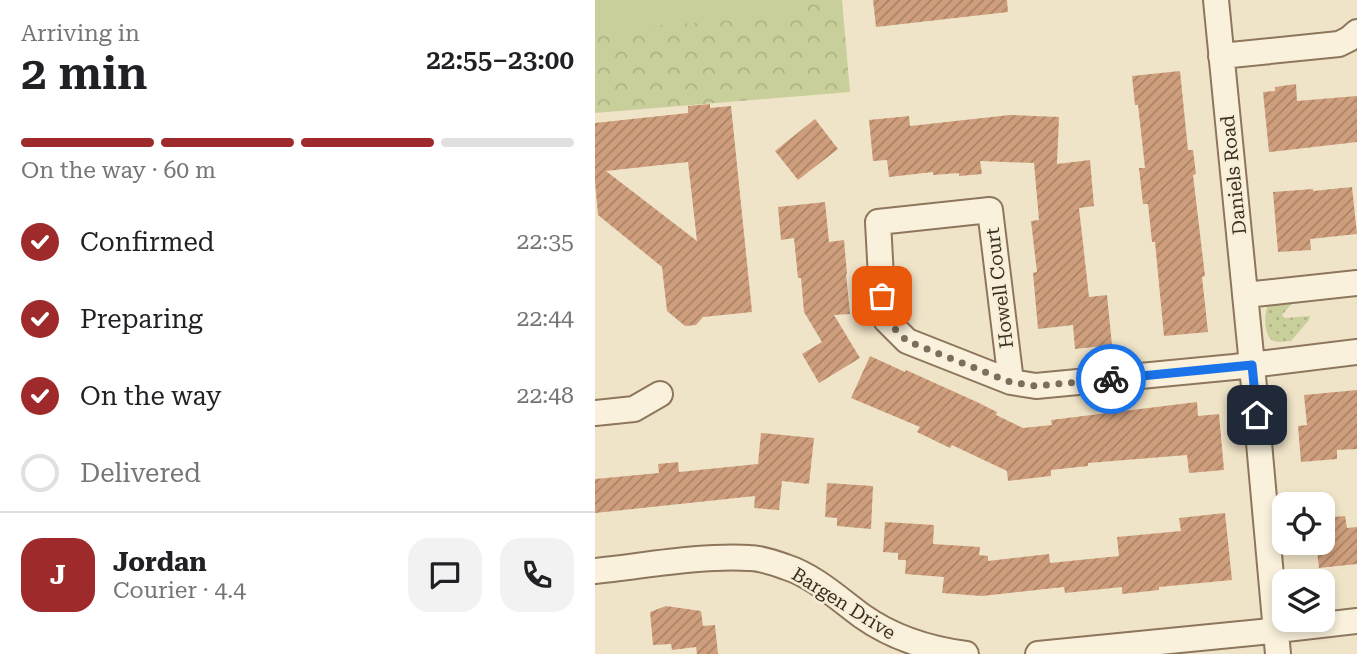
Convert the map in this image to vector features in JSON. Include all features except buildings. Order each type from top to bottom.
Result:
[{"type":"street","name":"Daniels Road","points":[[1216,0],[1277,642]]},
{"type":"street","points":[[1221,56],[1339,44],[1357,33]]},
{"type":"street","name":"Howell Court","points":[[1010,382],[990,210],[878,222],[886,320],[907,341],[1010,382],[1035,386],[1252,365]]},
{"type":"street","points":[[1245,295],[1357,283]]},
{"type":"street","points":[[1252,365],[1357,352]]},
{"type":"street","points":[[595,414],[634,409],[660,394]]},
{"type":"street","name":"Bargen Drive","points":[[595,571],[702,559],[752,558],[788,567],[826,588],[865,618],[904,640],[966,654]]},
{"type":"street","points":[[1038,654],[1277,642],[1357,621]]},
{"type":"green space","points":[[595,0],[842,0],[850,92],[595,113]]},
{"type":"green space","points":[[595,0],[807,0],[808,15],[595,30]]},
{"type":"green space","points":[[1294,301],[1282,315],[1285,318],[1310,316],[1309,320],[1291,341],[1270,339],[1265,319],[1268,304]]},
{"type":"way so far","points":[[882,296],[886,320],[907,341],[1010,382],[1035,386],[1111,379]]},
{"type":"route","points":[[1111,379],[1252,365],[1257,415]]}]
